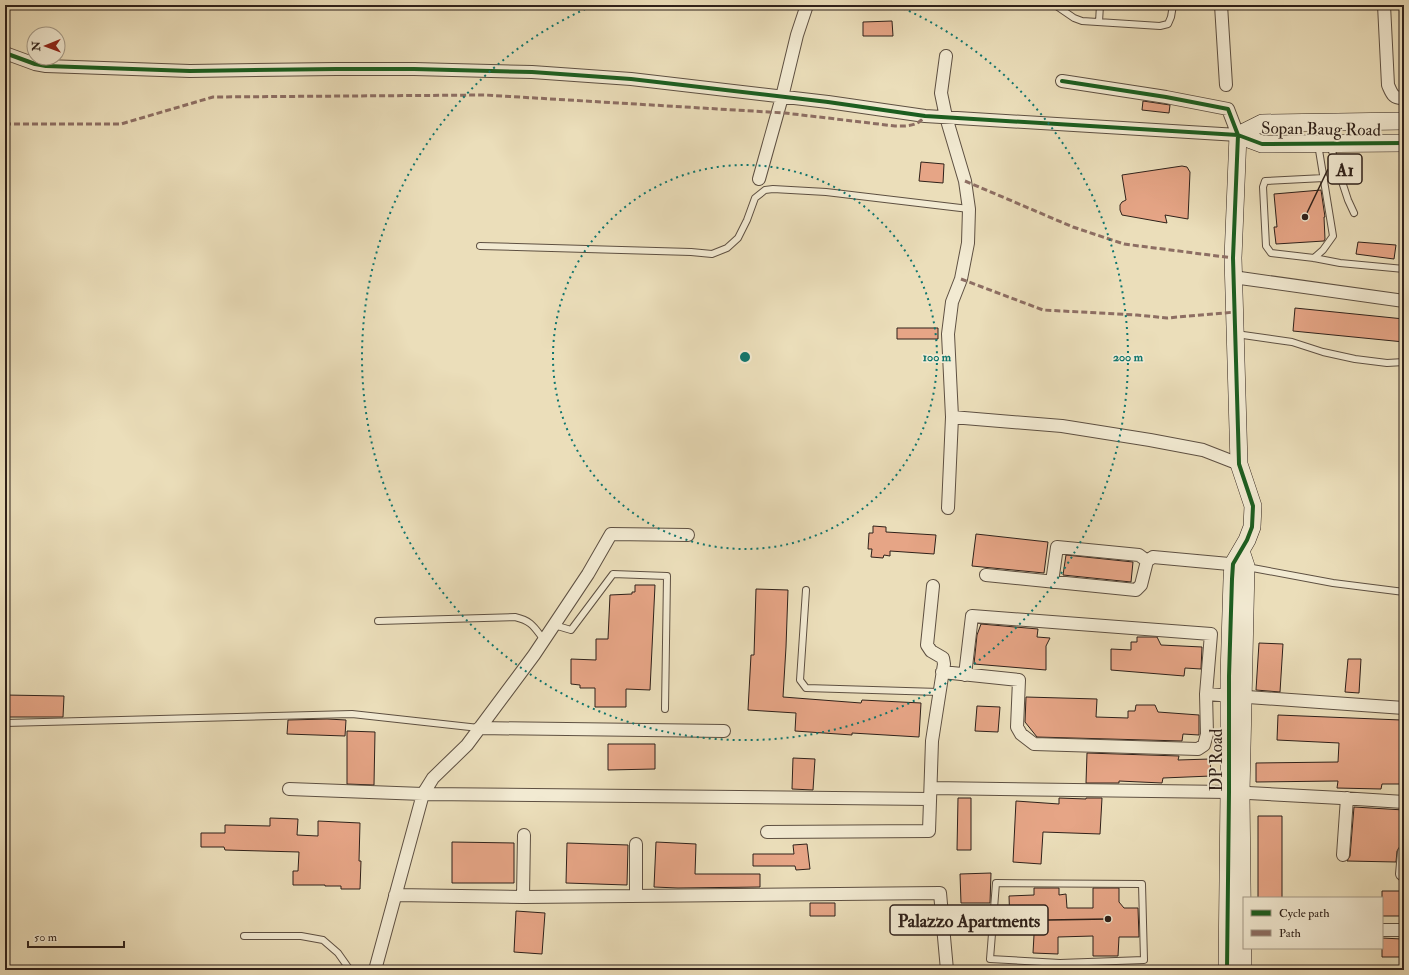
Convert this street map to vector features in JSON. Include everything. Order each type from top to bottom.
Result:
[{"type":"street","points":[[759,179],[782,97],[796,35],[807,5]]},
{"type":"street","points":[[1221,5],[1226,85]]},
{"type":"street","points":[[1384,5],[1388,85],[1392,94],[1397,98],[1404,98]]},
{"type":"street","points":[[5,53],[46,66],[190,71],[414,69],[532,72],[631,79],[925,116],[1238,135]]},
{"type":"street","points":[[946,56],[941,93],[946,117],[965,181],[969,209],[968,243],[961,279],[952,302],[948,334],[952,417],[948,508]]},
{"type":"street","points":[[986,575],[1136,590],[1140,586],[1147,561],[1153,557],[1240,561],[1252,527],[1253,506],[1239,464],[1233,277],[1238,135],[1228,109],[1166,97],[1062,81]]},
{"type":"street","name":"Sopan Baug Road","points":[[1238,135],[1262,123],[1404,121]]},
{"type":"street","name":"Sopan Baug Road","points":[[1238,135],[1262,144],[1404,143]]},
{"type":"street","points":[[1233,277],[1404,301]]},
{"type":"street","points":[[952,417],[1062,426],[1150,440],[1203,450],[1239,464]]},
{"type":"street","points":[[375,970],[422,794],[434,778],[467,745],[544,640],[588,574],[611,534],[688,535]]},
{"type":"street","points":[[1052,582],[1057,547],[1138,555],[1147,561]]},
{"type":"street","name":"DP Road","points":[[1227,970],[1235,793],[1236,676],[1232,579],[1240,561]]},
{"type":"street","points":[[766,832],[929,831],[932,741],[944,664],[943,658],[931,651],[927,645],[932,586]]},
{"type":"street","points":[[942,672],[965,675],[1019,680],[1017,727],[1021,734],[1034,744],[1198,749],[1204,745],[1207,734],[1206,694],[1211,634],[972,616],[965,675]]},
{"type":"street","points":[[1208,674],[1236,676]]},
{"type":"street","points":[[1206,694],[1404,708]]},
{"type":"street","points":[[479,728],[724,731]]},
{"type":"street","points":[[290,789],[422,794],[1235,793],[1346,802],[1376,806],[1404,807]]},
{"type":"street","name":"DP Road","points":[[1235,793],[1243,970]]},
{"type":"street","points":[[1346,802],[1404,802]]},
{"type":"street","points":[[1343,855],[1346,802]]},
{"type":"street","points":[[522,897],[524,835]]},
{"type":"street","points":[[636,844],[636,896]]},
{"type":"street","points":[[1402,874],[1404,852]]},
{"type":"street","points":[[395,895],[522,897],[940,893],[947,970]]},
{"type":"street","points":[[1383,930],[1404,930]]},
{"type":"lane","points":[[1055,5],[1074,18],[1082,21],[1160,26],[1168,24],[1173,5]]},
{"type":"lane","points":[[1099,22],[1100,5]]},
{"type":"lane","points":[[1314,258],[1323,250],[1333,236],[1324,178],[1324,144]]},
{"type":"lane","points":[[1324,144],[1354,213]]},
{"type":"lane","points":[[1324,178],[1265,182],[1263,187],[1266,246],[1271,253],[1314,258],[1340,263],[1404,269]]},
{"type":"lane","points":[[480,246],[691,252],[712,254],[728,248],[738,238],[755,198],[765,190],[773,189],[826,192],[969,209]]},
{"type":"lane","points":[[1235,334],[1292,342],[1323,352],[1355,359],[1387,363],[1404,362]]},
{"type":"lane","points":[[1240,561],[1334,583],[1404,592]]},
{"type":"lane","points":[[554,626],[571,630],[613,574],[668,576],[665,709]]},
{"type":"lane","points":[[806,590],[800,680],[806,688],[939,692]]},
{"type":"lane","points":[[378,621],[515,617],[525,619],[532,623],[544,640]]},
{"type":"lane","points":[[5,723],[352,714],[479,728]]},
{"type":"lane","points":[[996,883],[1142,884],[1144,960],[1060,963],[990,959],[996,883]]},
{"type":"lane","points":[[244,936],[300,936],[323,940],[338,953],[350,970]]},
{"type":"lane","points":[[1059,970],[1060,963]]},
{"type":"building","points":[[892,21],[893,36],[863,36],[863,22]]},
{"type":"building","points":[[1143,101],[1170,105],[1169,113],[1142,110]]},
{"type":"building","points":[[921,162],[944,164],[943,183],[919,181]]},
{"type":"building","points":[[1182,166],[1187,167],[1190,172],[1188,219],[1165,215],[1167,223],[1122,215],[1120,205],[1126,200],[1122,175]]},
{"type":"building","points":[[1321,190],[1325,217],[1324,241],[1276,244],[1274,227],[1277,227],[1274,194]]},
{"type":"building","points":[[1358,242],[1396,245],[1394,259],[1356,254]]},
{"type":"building","points":[[1295,308],[1404,319],[1404,342],[1293,331]]},
{"type":"building","points":[[897,328],[938,328],[938,339],[897,339]]},
{"type":"building","points":[[873,526],[886,527],[886,532],[936,535],[934,554],[890,551],[890,556],[884,555],[883,558],[871,557],[872,549],[868,549],[869,533],[873,533]]},
{"type":"building","points":[[976,534],[1048,542],[1044,573],[972,566]]},
{"type":"building","points":[[1066,555],[1133,562],[1131,582],[1063,575]]},
{"type":"building","points":[[635,585],[655,585],[650,690],[626,689],[626,707],[595,707],[595,688],[580,688],[580,685],[571,684],[571,659],[596,660],[596,639],[608,639],[610,595],[632,594],[632,592],[635,592]]},
{"type":"building","points":[[756,589],[788,590],[783,697],[861,703],[862,700],[921,703],[919,737],[852,733],[852,735],[795,731],[796,713],[748,710],[751,655],[754,655]]},
{"type":"building","points":[[981,624],[1038,629],[1037,637],[1050,638],[1046,646],[1046,670],[974,664],[977,635]]},
{"type":"building","points":[[1137,637],[1157,637],[1161,645],[1202,647],[1201,669],[1185,668],[1184,676],[1111,670],[1111,649],[1131,650],[1131,642],[1137,642]]},
{"type":"building","points":[[1259,643],[1283,644],[1280,692],[1256,690]]},
{"type":"building","points":[[1348,659],[1361,659],[1359,693],[1345,692]]},
{"type":"building","points":[[5,695],[64,696],[63,717],[5,717]]},
{"type":"building","points":[[1026,697],[1097,699],[1096,717],[1128,718],[1128,711],[1135,711],[1136,705],[1155,705],[1158,712],[1199,715],[1199,735],[1183,734],[1182,741],[1037,737],[1025,722]]},
{"type":"building","points":[[977,706],[1000,707],[998,732],[975,731]]},
{"type":"building","points":[[1278,715],[1401,720],[1400,756],[1404,756],[1404,784],[1382,784],[1381,789],[1337,788],[1338,781],[1256,782],[1256,763],[1338,762],[1339,743],[1277,740]]},
{"type":"building","points":[[288,720],[346,720],[345,736],[287,734]]},
{"type":"building","points":[[347,731],[375,732],[374,785],[347,784]]},
{"type":"building","points":[[608,744],[655,744],[655,769],[608,770]]},
{"type":"building","points":[[1087,753],[1179,756],[1178,760],[1210,759],[1211,776],[1163,778],[1162,783],[1119,781],[1119,783],[1086,783]]},
{"type":"building","points":[[793,758],[815,759],[813,790],[792,789]]},
{"type":"building","points":[[958,798],[971,798],[971,850],[957,850]]},
{"type":"building","points":[[1059,798],[1102,798],[1100,834],[1043,832],[1041,864],[1013,862],[1016,801],[1059,804]]},
{"type":"building","points":[[1354,807],[1404,810],[1401,845],[1397,851],[1396,862],[1347,861],[1350,856]]},
{"type":"building","points":[[1258,816],[1282,816],[1282,897],[1258,897]]},
{"type":"building","points":[[270,818],[298,819],[297,835],[318,836],[318,821],[360,823],[360,889],[341,889],[341,886],[325,885],[293,885],[293,871],[298,871],[299,852],[225,850],[224,847],[201,847],[201,833],[225,833],[225,825],[270,826]]},
{"type":"building","points":[[452,842],[514,843],[514,883],[452,883]]},
{"type":"building","points":[[656,842],[696,844],[695,874],[760,874],[760,887],[654,887]]},
{"type":"building","points":[[567,843],[628,845],[627,885],[566,883]]},
{"type":"building","points":[[807,844],[810,869],[796,870],[795,866],[753,866],[753,854],[794,854],[793,845]]},
{"type":"building","points":[[991,873],[990,903],[961,903],[960,874]]},
{"type":"building","points":[[1034,888],[1059,888],[1059,895],[1066,894],[1067,908],[1093,908],[1093,888],[1119,888],[1119,902],[1124,908],[1138,908],[1139,937],[1119,937],[1118,956],[1093,956],[1093,936],[1058,937],[1058,954],[1033,953],[1034,935],[1023,925],[1010,925],[1009,896],[1034,895]]},
{"type":"building","points":[[1382,891],[1404,891],[1404,916],[1383,916]]},
{"type":"building","points":[[810,903],[835,903],[835,916],[810,916]]},
{"type":"building","points":[[516,911],[545,913],[542,954],[514,952]]},
{"type":"building","points":[[1383,938],[1402,939],[1402,957],[1382,957]]},
{"type":"marked path","points":[[5,124],[121,124],[213,97],[485,95],[785,113],[895,126],[908,126],[915,124],[922,120],[925,116]]},
{"type":"marked path","points":[[965,181],[1073,227],[1124,244],[1233,258]]},
{"type":"marked path","points":[[961,279],[1043,310],[1167,318],[1235,312]]},
{"type":"cycle path","points":[[5,53],[35,64],[46,66],[190,71],[414,69],[532,72],[631,79],[828,102],[925,116],[1238,135],[1262,144],[1404,143]]},
{"type":"cycle path","points":[[1062,81],[1166,97],[1228,109],[1238,135],[1233,258],[1239,464],[1253,506],[1252,527],[1247,540],[1233,564],[1232,579],[1229,676],[1227,970]]},
{"type":"place","name":"A1","points":[[1305,217]]},
{"type":"place","name":"Palazzo Apartments","points":[[1108,919]]}]
